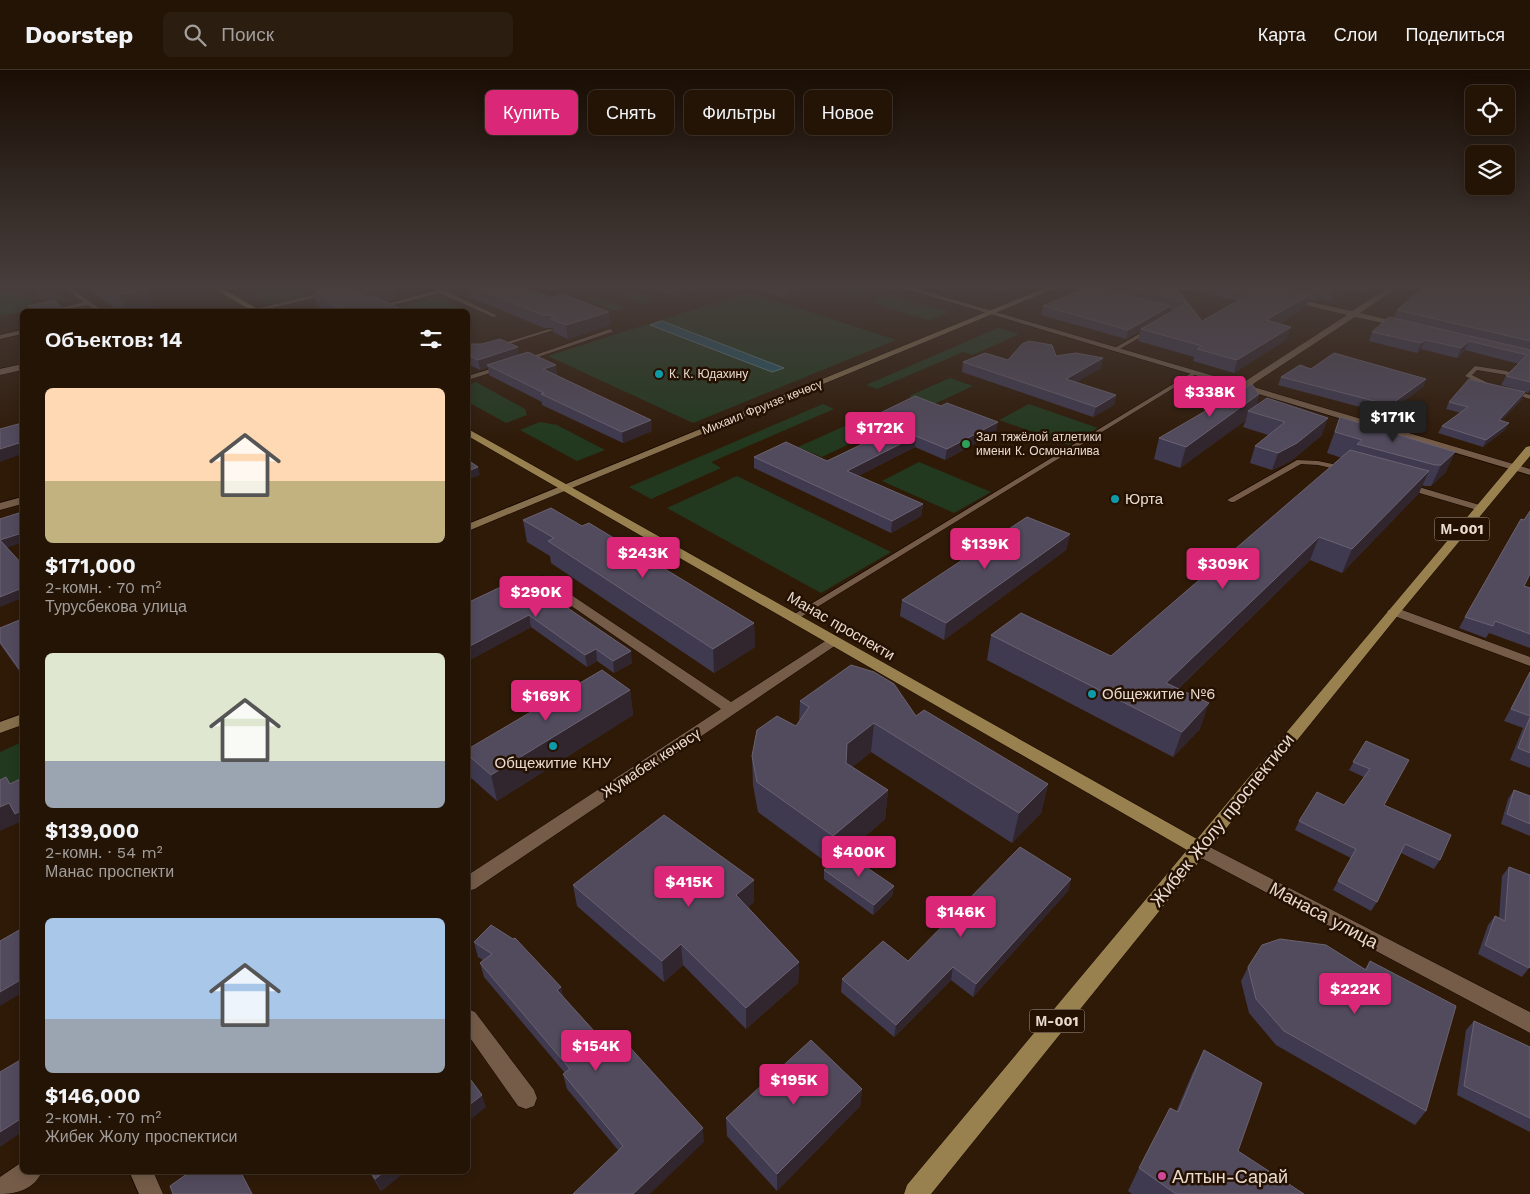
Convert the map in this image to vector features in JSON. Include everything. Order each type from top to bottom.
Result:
[{"type":"main road","name":"Михаил Фрунзе көчөсү","points":[[470,527],[931,338]]},
{"type":"main road","name":"Манас проспекти","points":[[470,433],[1198,848]]},
{"type":"main road","name":"Жибек Жолу проспектиси","points":[[916,1194],[1198,848],[1530,449]]},
{"type":"main road","points":[[0,728],[20,720]]},
{"type":"street","points":[[1080,338],[1530,472]]},
{"type":"street","points":[[1244,387],[1316,338]]},
{"type":"street","points":[[0,372],[20,367]]},
{"type":"street","points":[[0,507],[20,501]]},
{"type":"street","points":[[543,580],[732,710]]},
{"type":"street","points":[[1394,611],[1530,662]]},
{"type":"street","name":"Жумабек көчөсү","points":[[470,883],[835,642]]},
{"type":"street","name":"Манаса улица","points":[[1198,848],[1530,1023]]},
{"type":"street","points":[[470,1022],[526,1098]]},
{"type":"street","points":[[0,1191],[26,1174]]},
{"type":"street","points":[[142,1174],[151,1194]]},
{"type":"lane","points":[[491,347],[521,338]]},
{"type":"lane","points":[[518,362],[588,338]]},
{"type":"lane","points":[[1116,349],[1135,338]]},
{"type":"lane","points":[[470,377],[509,365]]},
{"type":"lane","points":[[1497,388],[1479,383],[1468,376],[1475,368],[1507,372]]},
{"type":"lane","points":[[793,618],[1195,372]]},
{"type":"lane","points":[[1506,390],[1530,397]]},
{"type":"lane","points":[[1232,500],[1300,462],[1318,463],[1354,471]]},
{"type":"lane","points":[[1401,485],[1480,508]]},
{"type":"green space","points":[[603,338],[891,338],[896,340],[693,423],[548,356]]},
{"type":"green space","points":[[974,338],[1009,338],[973,355],[963,352],[877,389],[866,385]]},
{"type":"green space","points":[[950,378],[973,386],[932,405],[909,396]]},
{"type":"green space","points":[[476,382],[525,409],[527,415],[506,423],[470,403],[470,384]]},
{"type":"green space","points":[[823,404],[834,409],[711,462],[721,468],[651,499],[629,487]]},
{"type":"green space","points":[[1029,404],[1098,428],[1069,445],[999,420]]},
{"type":"green space","points":[[540,422],[557,425],[605,450],[577,461],[520,430]]},
{"type":"green space","points":[[847,425],[870,434],[822,457],[798,447]]},
{"type":"green space","points":[[919,462],[991,492],[954,513],[882,481]]},
{"type":"green space","points":[[737,476],[891,552],[821,593],[667,508]]},
{"type":"green space","points":[[20,743],[20,791],[0,801],[0,752]]},
{"type":"water","points":[[685,338],[707,338],[784,368],[772,372]]},
{"type":"building","points":[[1175,338],[1272,338],[1237,360],[1197,349],[1202,346]]},
{"type":"building","points":[[1401,338],[1481,338],[1530,350],[1530,382],[1506,376],[1527,355],[1469,341],[1461,348],[1425,340],[1421,343]]},
{"type":"building","points":[[500,339],[518,347],[478,360],[470,356],[470,344],[482,344]]},
{"type":"building","points":[[1029,341],[1052,345],[1056,356],[1076,353],[1103,358],[1066,379],[1116,395],[1096,407],[963,362],[985,353],[1008,360],[1022,344]]},
{"type":"building","points":[[528,352],[556,365],[543,369],[651,420],[622,432],[541,394],[544,393],[487,365]]},
{"type":"building","points":[[1334,353],[1426,379],[1390,405],[1281,377],[1300,365],[1311,369]]},
{"type":"building","points":[[1469,379],[1525,392],[1499,420],[1509,423],[1486,440],[1442,426],[1468,407],[1449,402]]},
{"type":"building","points":[[1252,384],[1259,394],[1186,447],[1159,438]]},
{"type":"building","points":[[915,396],[941,406],[947,403],[998,422],[947,449],[916,436],[847,471],[923,504],[892,521],[754,457],[786,442],[827,461],[902,425],[876,415]]},
{"type":"building","points":[[1267,398],[1328,418],[1297,443],[1278,453],[1255,446],[1285,422],[1248,411]]},
{"type":"building","points":[[1340,417],[1455,452],[1441,465],[1435,465],[1357,444],[1362,440],[1335,432]]},
{"type":"building","points":[[20,424],[20,443],[0,449],[0,429]]},
{"type":"building","points":[[1350,450],[1429,471],[1352,549],[1319,537],[1166,683],[1209,703],[1182,732],[991,635],[1021,613],[1111,656]]},
{"type":"building","points":[[470,461],[478,467],[470,470]]},
{"type":"building","points":[[551,508],[582,526],[589,523],[754,623],[713,649],[548,541],[554,538],[523,520]]},
{"type":"building","points":[[1530,511],[1530,574],[1524,586],[1530,588],[1530,634],[1495,621],[1493,626],[1465,617],[1521,519],[1524,520]]},
{"type":"building","points":[[20,513],[20,534],[0,540],[0,519]]},
{"type":"building","points":[[1027,517],[1070,534],[946,623],[902,600]]},
{"type":"building","points":[[0,540],[20,562],[20,589],[0,597]]},
{"type":"building","points":[[522,577],[631,651],[613,661],[596,649],[585,655],[529,615],[470,646],[470,602]]},
{"type":"building","points":[[20,620],[20,670],[0,642],[0,628]]},
{"type":"building","points":[[851,665],[874,672],[894,684],[916,716],[924,710],[1048,784],[1019,813],[874,723],[847,744],[846,763],[888,790],[833,836],[757,782],[752,756],[757,730],[777,716],[796,726],[809,707],[800,701]]},
{"type":"building","points":[[602,670],[630,690],[491,775],[470,757],[470,748]]},
{"type":"building","points":[[1530,672],[1530,716],[1511,709]]},
{"type":"building","points":[[1530,717],[1530,753],[1518,748]]},
{"type":"building","points":[[1366,741],[1409,760],[1384,805],[1451,835],[1440,860],[1405,844],[1377,902],[1338,881],[1356,849],[1299,821],[1317,792],[1344,805],[1370,769],[1353,762]]},
{"type":"building","points":[[6,777],[10,784],[20,779],[20,811],[15,814],[9,803],[0,807],[0,780]]},
{"type":"building","points":[[1514,790],[1530,796],[1530,824],[1507,814]]},
{"type":"building","points":[[664,815],[754,880],[736,895],[799,962],[746,1008],[681,944],[662,961],[573,885]]},
{"type":"building","points":[[1020,847],[1071,879],[976,984],[953,967],[896,1025],[842,979],[883,941],[908,961]]},
{"type":"building","points":[[844,852],[894,886],[874,905],[824,870]]},
{"type":"building","points":[[1509,867],[1530,875],[1529,968],[1485,945],[1495,916],[1505,921]]},
{"type":"building","points":[[491,925],[513,939],[515,938],[561,987],[557,990],[604,1042],[616,1032],[703,1128],[633,1194],[573,1194],[623,1146],[563,1074],[570,1069],[480,963],[492,954],[474,942]]},
{"type":"building","points":[[20,930],[20,980],[0,992],[0,941]]},
{"type":"building","points":[[1280,939],[1326,945],[1366,970],[1370,961],[1456,1006],[1426,1111],[1284,1031],[1256,999],[1248,967],[1262,945]]},
{"type":"building","points":[[1474,1021],[1530,1047],[1530,1118],[1464,1086]]},
{"type":"building","points":[[811,1040],[862,1089],[777,1174],[726,1118]]},
{"type":"building","points":[[1204,1050],[1262,1083],[1238,1151],[1304,1194],[1176,1194],[1139,1168],[1170,1108],[1178,1112]]},
{"type":"building","points":[[20,1060],[20,1119],[0,1132],[0,1072]]},
{"type":"building","points":[[470,1079],[482,1095],[470,1104]]},
{"type":"building","points":[[187,1174],[242,1174],[252,1194],[173,1194],[170,1186]]},
{"type":"building","points":[[372,1174],[381,1174],[375,1179]]},
{"type":"place","name":"К. К. Юдахину","points":[[659,374]]},
{"type":"place","name":"Зал тяжёлой атлетики имени К. Осмоналива","points":[[966,444]]},
{"type":"place","name":"Юрта","points":[[1115,499]]},
{"type":"place","name":"Общежитие №6","points":[[1092,694]]},
{"type":"place","name":"Общежитие КНУ","points":[[553,746]]},
{"type":"place","name":"Алтын-Сарай","points":[[1162,1176]]}]
